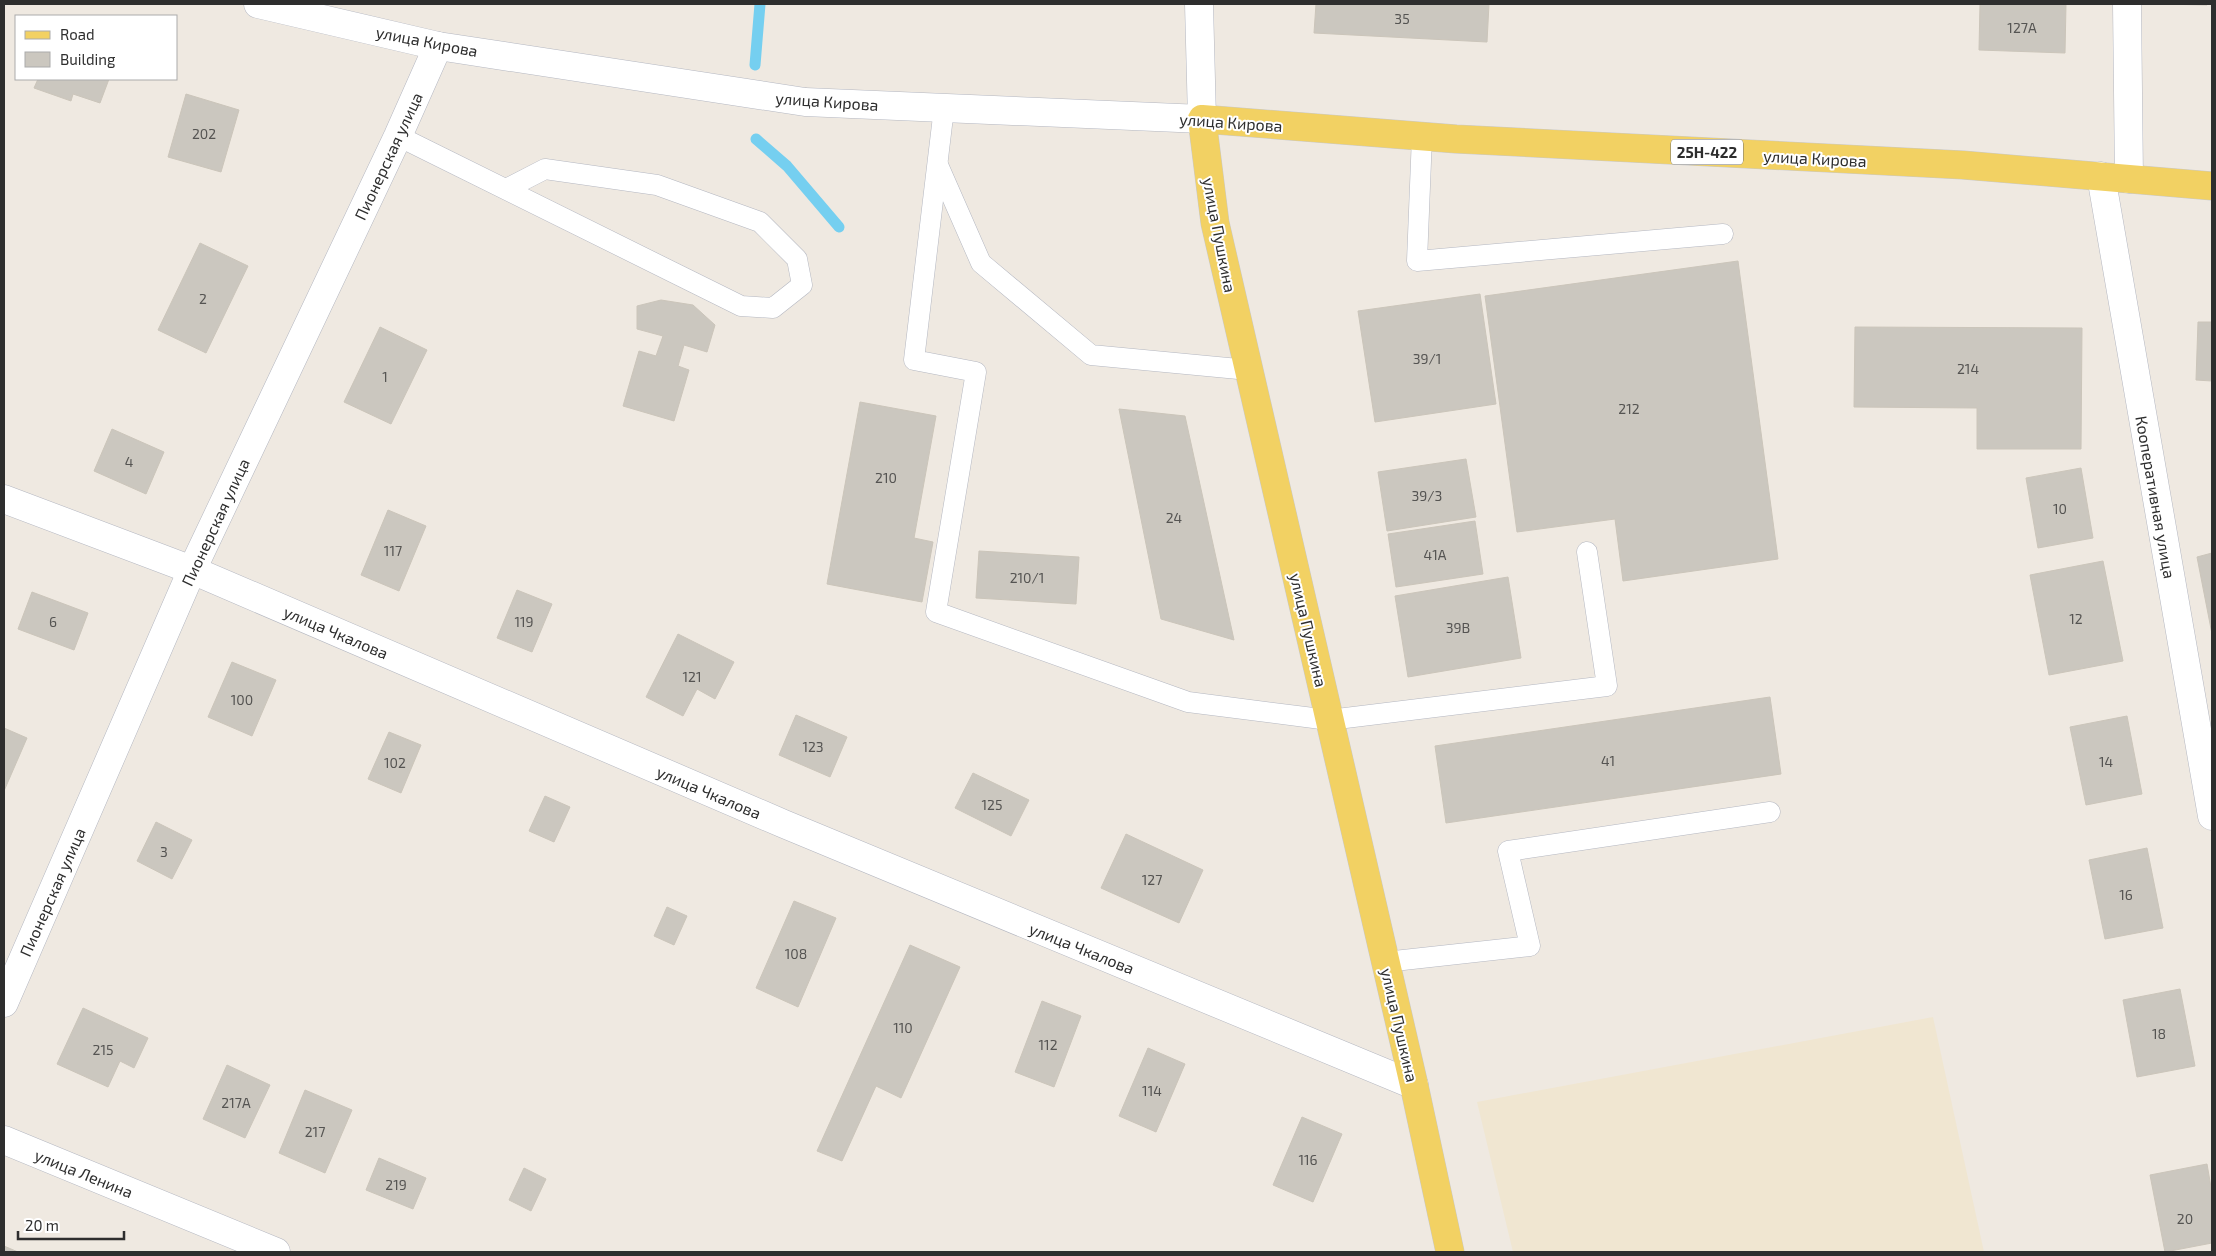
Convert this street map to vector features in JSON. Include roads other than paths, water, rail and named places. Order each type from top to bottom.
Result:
[{"type":"main road","name":"улица Кирова","points":[[1202,120],[1422,136],[1963,165],[2212,186]]},
{"type":"main road","name":"улица Пушкина","points":[[1202,120],[1215,223],[1414,1085],[1450,1252]]},
{"type":"street","name":"улица Кирова","points":[[258,4],[438,46],[805,102],[1202,120]]},
{"type":"street","name":"улица Пушкина","points":[[1199,4],[1202,120]]},
{"type":"street","points":[[2127,4],[2129,179]]},
{"type":"street","name":"Пионерская улица","points":[[4,1003],[192,570],[398,136],[438,46]]},
{"type":"street","name":"Кооперативная улица","points":[[2101,176],[2212,816]]},
{"type":"street","name":"улица Чкалова","points":[[4,499],[192,570],[784,824],[1414,1085]]},
{"type":"street","name":"улица Ленина","points":[[4,1140],[276,1252]]},
{"type":"lane","points":[[944,108],[914,360],[976,372],[936,612],[1188,702],[1329,720],[1607,686],[1587,552]]},
{"type":"lane","points":[[398,136],[741,306],[773,308],[802,285],[797,259],[760,222],[657,185],[545,168],[506,189]]},
{"type":"lane","points":[[1422,136],[1417,262],[1723,234]]},
{"type":"lane","points":[[937,163],[981,262],[1091,355],[1249,370]]},
{"type":"lane","points":[[1385,962],[1530,946],[1508,851],[1770,812]]},
{"type":"waterway","points":[[755,65],[760,4]]},
{"type":"waterway","points":[[756,139],[787,166],[839,227]]}]
